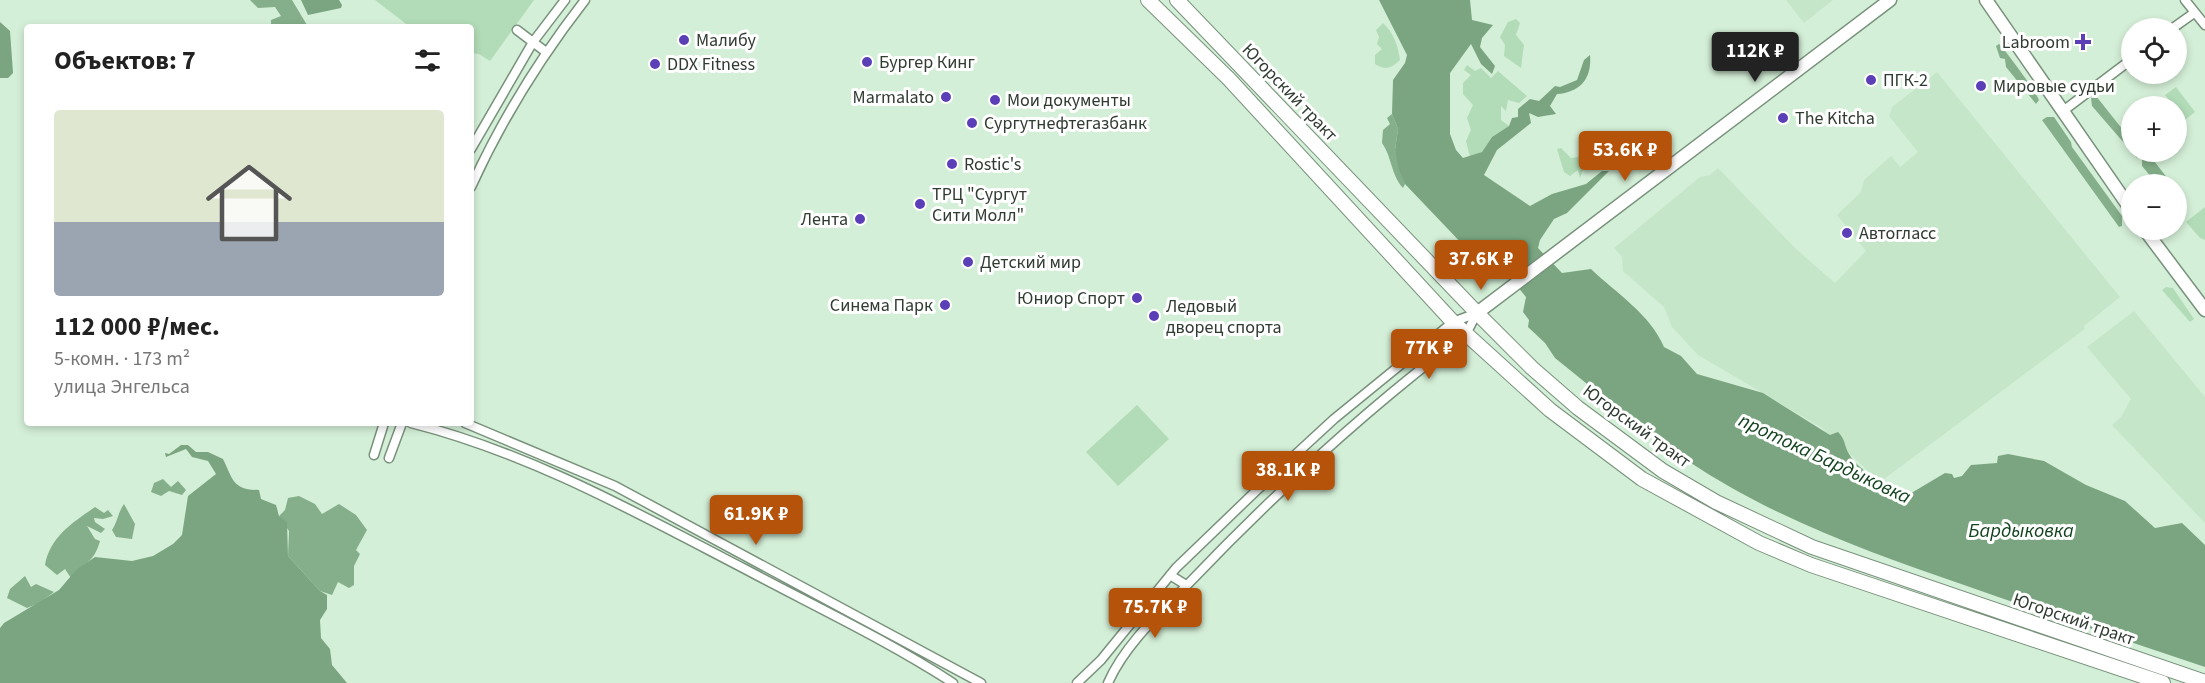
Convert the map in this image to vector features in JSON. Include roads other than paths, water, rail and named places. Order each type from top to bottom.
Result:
[{"type":"main road","name":"Югорский тракт","points":[[1148,0],[1237,88],[1453,322],[1550,410],[1642,479],[1759,543],[1859,583],[2163,683]]},
{"type":"main road","name":"Югорский тракт","points":[[1177,0],[1477,313],[1578,408],[1663,471],[1776,532],[1847,560],[2205,682]]},
{"type":"main road","points":[[1477,313],[1890,0]]},
{"type":"main road","points":[[1986,0],[2121,195]]},
{"type":"main road","points":[[2153,240],[2205,309]]},
{"type":"street","points":[[474,144],[534,42],[564,0]]},
{"type":"street","points":[[474,181],[510,108],[546,52],[585,0]]},
{"type":"street","points":[[2185,0],[2205,25]]},
{"type":"street","points":[[2187,18],[2194,13]]},
{"type":"street","points":[[517,30],[546,52]]},
{"type":"street","points":[[2063,111],[2121,67]]},
{"type":"street","points":[[1077,683],[1101,660],[1170,575],[1334,419],[1453,322],[1477,313]]},
{"type":"street","points":[[1108,683],[1122,658],[1186,585],[1235,534],[1377,406],[1466,334],[1477,313]]},
{"type":"street","points":[[374,455],[383,426]]},
{"type":"street","points":[[389,458],[401,426]]},
{"type":"street","points":[[420,426],[525,461],[584,486],[795,596],[953,683]]},
{"type":"street","points":[[472,426],[615,486],[981,683]]},
{"type":"street","points":[[1170,575],[1186,585]]},
{"type":"water","points":[[301,0],[339,0],[342,5],[341,8],[308,15]]},
{"type":"water","name":"Бардыковка","points":[[1379,0],[1470,0],[1472,20],[1493,25],[1482,38],[1480,47],[1495,66],[1492,74],[1481,64],[1471,44],[1450,73],[1450,134],[1456,150],[1463,158],[1482,152],[1492,137],[1509,126],[1512,118],[1518,117],[1518,109],[1530,99],[1539,101],[1555,86],[1560,87],[1577,80],[1584,60],[1590,55],[1587,77],[1579,87],[1557,94],[1550,106],[1556,114],[1538,117],[1529,113],[1531,123],[1497,150],[1484,175],[1530,206],[1552,194],[1586,184],[1602,171],[1609,171],[1567,213],[1554,219],[1540,240],[1538,248],[1562,273],[1591,269],[1641,314],[1658,335],[1664,347],[1681,356],[1697,374],[1763,393],[1830,435],[1838,432],[1854,461],[1875,477],[1879,487],[1876,491],[1880,495],[1887,494],[1892,499],[1908,495],[1945,473],[1952,474],[1954,478],[1962,476],[1971,465],[1997,463],[1998,456],[2008,454],[2044,461],[2086,485],[2125,501],[2155,528],[2182,523],[2205,545],[2205,667],[1928,573],[1787,517],[1753,500],[1688,461],[1620,411],[1555,358],[1545,343],[1528,327],[1529,320],[1523,312],[1526,297],[1503,269],[1486,269],[1405,184],[1399,170],[1395,150],[1398,129],[1392,114],[1393,80],[1405,63],[1407,55]]},
{"type":"water","points":[[0,22],[10,31],[13,73],[8,78],[0,78]]},
{"type":"water","points":[[181,445],[188,445],[196,452],[208,452],[223,459],[238,485],[259,490],[261,499],[276,505],[279,516],[287,522],[288,556],[320,591],[327,595],[327,609],[320,620],[321,638],[330,649],[332,665],[347,683],[0,683],[0,628],[4,623],[59,590],[77,569],[95,557],[132,561],[153,556],[173,544],[182,535],[188,496],[216,474],[208,461],[192,457],[186,449],[166,457],[165,453],[169,454]]},
{"type":"place","name":"Малибу","points":[[684,40]]},
{"type":"place","name":"Labroom","points":[[2083,42]]},
{"type":"place","name":"Бургер Кинг","points":[[867,62]]},
{"type":"place","name":"DDX Fitness","points":[[655,64]]},
{"type":"place","name":"ПГК-2","points":[[1871,80]]},
{"type":"place","name":"Мировые судьи","points":[[1981,86]]},
{"type":"place","name":"Marmalato","points":[[946,97]]},
{"type":"place","name":"Мои документы","points":[[995,100]]},
{"type":"place","name":"The Kitcha","points":[[1783,118]]},
{"type":"place","name":"Сургутнефтегазбанк","points":[[972,123]]},
{"type":"place","name":"Rostic's","points":[[952,164]]},
{"type":"place","name":"ТРЦ \"Сургут Сити Молл\"","points":[[920,204]]},
{"type":"place","name":"Лента","points":[[860,219]]},
{"type":"place","name":"Автогласс","points":[[1847,233]]},
{"type":"place","name":"Детский мир","points":[[968,262]]},
{"type":"place","name":"Юниор Спорт","points":[[1137,298]]},
{"type":"place","name":"Синема Парк","points":[[945,305]]},
{"type":"place","name":"Ледовый дворец спорта","points":[[1154,316]]},
{"type":"water label","name":"протока Бардыковка","points":[[1825,458]]}]
